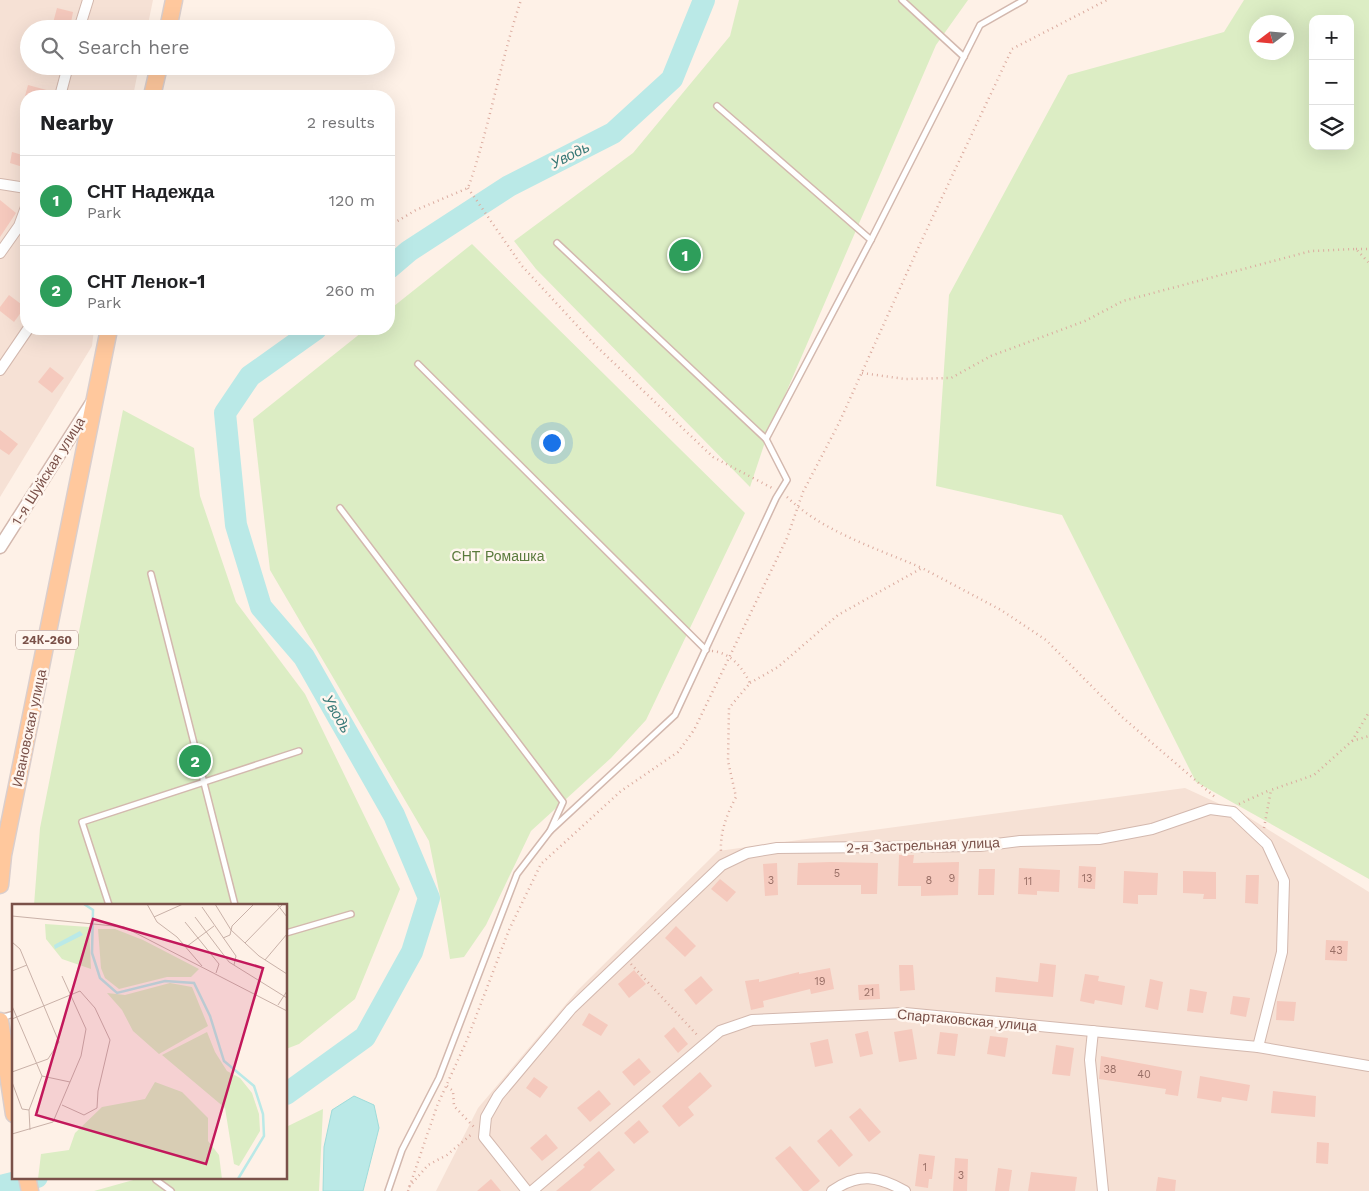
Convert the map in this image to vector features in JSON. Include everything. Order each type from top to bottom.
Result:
[{"type":"main road","points":[[170,20],[174,0]]},
{"type":"main road","points":[[153,90],[157,75]]},
{"type":"main road","name":"24К-260","points":[[97,394],[108,335]]},
{"type":"main road","name":"Ивановская улица","points":[[0,886],[3,855],[97,394]]},
{"type":"main road","points":[[0,1020],[12,1101]]},
{"type":"main road","points":[[27,1178],[30,1191]]},
{"type":"street","points":[[82,20],[88,0]]},
{"type":"street","points":[[62,90],[66,75]]},
{"type":"street","points":[[0,184],[20,187]]},
{"type":"street","points":[[0,253],[20,223]]},
{"type":"street","points":[[0,370],[24,335]]},
{"type":"street","name":"1-я Шуйская улица","points":[[0,547],[4,533],[97,394]]},
{"type":"street","name":"2-я Застрельная улица","points":[[527,1191],[484,1137],[486,1117],[498,1096],[570,1009],[722,865],[747,853],[777,848],[980,846],[1020,840],[1099,839],[1152,829],[1210,809],[1231,810]]},
{"type":"street","points":[[1231,810],[1267,844],[1284,881],[1282,952],[1258,1047]]},
{"type":"street","name":"Спартаковская улица","points":[[532,1191],[720,1032],[752,1020],[905,1013],[1258,1047],[1369,1066]]},
{"type":"street","points":[[1093,1031],[1090,1060],[1103,1191]]},
{"type":"street","points":[[832,1191],[858,1177],[884,1180],[905,1191]]},
{"type":"lane","points":[[902,0],[964,57]]},
{"type":"lane","points":[[766,439],[871,240],[980,25],[1024,0]]},
{"type":"lane","points":[[717,106],[871,240]]},
{"type":"lane","points":[[388,1191],[402,1150],[439,1078],[517,874],[550,831],[674,715],[776,498],[787,480],[766,439],[557,242]]},
{"type":"lane","points":[[418,364],[706,650]]},
{"type":"lane","points":[[340,508],[563,802],[550,831]]},
{"type":"lane","points":[[151,574],[235,904]]},
{"type":"lane","points":[[109,904],[82,822],[299,751]]},
{"type":"lane","points":[[288,932],[351,914]]},
{"type":"lane","points":[[0,1020],[12,1015]]},
{"type":"lane","points":[[156,1180],[171,1191]]},
{"type":"path","points":[[395,222],[416,210],[468,188],[496,97],[506,43],[521,0]]},
{"type":"path","points":[[408,1190],[446,1086],[467,1040],[509,930],[541,864],[621,791],[678,752],[694,730],[728,656],[787,538],[798,508],[1012,49],[1107,0]]},
{"type":"path","points":[[468,188],[522,266],[596,346],[713,457],[781,492],[798,508],[819,522],[922,568],[1002,610],[1046,640],[1122,717],[1231,810],[1271,790],[1314,775],[1352,741],[1369,712]]},
{"type":"path","points":[[1356,249],[1369,263]]},
{"type":"path","points":[[862,373],[905,379],[951,378],[991,356],[1085,321],[1123,301],[1311,251],[1369,249]]},
{"type":"path","points":[[722,865],[721,838],[726,816],[736,797],[728,761],[729,708],[750,683],[778,667],[838,615],[922,568]]},
{"type":"path","points":[[706,650],[724,652],[743,669],[750,683]]},
{"type":"path","points":[[1352,741],[1369,736]]},
{"type":"path","points":[[1262,839],[1271,790]]},
{"type":"path","points":[[625,958],[706,1043]]},
{"type":"path","points":[[408,1190],[428,1165],[447,1155],[476,1130],[454,1106],[453,1091],[446,1086]]},
{"type":"shaded area","points":[[0,0],[153,0],[149,20],[20,20],[20,75],[137,75],[134,90],[20,90],[20,335],[93,335],[92,346],[0,497]]},
{"type":"shaded area","points":[[1185,788],[1248,817],[1369,892],[1369,1191],[436,1191],[478,1108],[577,991],[718,851]]},
{"type":"green space","points":[[739,0],[968,0],[936,45],[766,439],[750,487],[536,269],[514,241],[633,153],[730,36]]},
{"type":"green space","points":[[1244,0],[1369,0],[1369,879],[1196,782],[1062,515],[936,486],[949,295],[1068,75],[1224,32]]},
{"type":"green space","name":"СНТ Ромашка","points":[[472,244],[745,513],[646,720],[611,758],[531,831],[486,925],[464,957],[450,959],[429,841],[270,570],[253,419],[358,335],[395,335],[395,305]]},
{"type":"green space","points":[[123,410],[194,448],[200,496],[236,602],[305,694],[400,889],[355,999],[299,1044],[288,1048],[288,904],[34,904],[40,828]]},
{"type":"green space","points":[[323,1109],[319,1191],[94,1191],[140,1178],[288,1178],[288,1126]]},
{"type":"water","points":[[354,1096],[374,1105],[379,1128],[363,1191],[323,1191],[324,1147],[332,1110]]},
{"type":"building","points":[[57,8],[73,12],[72,20],[54,20]]},
{"type":"building","points":[[28,85],[47,90],[27,90]]},
{"type":"building","points":[[12,152],[20,154],[20,166],[10,163]]},
{"type":"building","points":[[0,200],[16,213],[0,237]]},
{"type":"building","points":[[9,295],[20,303],[20,314],[14,322],[0,311],[0,307]]},
{"type":"building","points":[[50,367],[64,378],[52,393],[38,382]]},
{"type":"building","points":[[0,430],[18,444],[9,455],[0,449]]},
{"type":"building","points":[[899,855],[914,855],[913,863],[959,862],[958,895],[921,896],[921,886],[898,886]]},
{"type":"building","points":[[777,863],[778,895],[765,896],[763,864]]},
{"type":"building","points":[[798,863],[878,863],[877,894],[861,894],[861,885],[797,885]]},
{"type":"building","points":[[1079,866],[1096,867],[1095,889],[1078,888]]},
{"type":"building","points":[[1019,868],[1060,870],[1059,892],[1037,891],[1037,895],[1018,894]]},
{"type":"building","points":[[979,869],[995,869],[994,895],[978,895]]},
{"type":"building","points":[[1124,871],[1158,873],[1157,895],[1138,895],[1138,904],[1123,903]]},
{"type":"building","points":[[1183,871],[1216,872],[1216,899],[1203,899],[1204,894],[1183,893]]},
{"type":"building","points":[[1246,875],[1259,875],[1258,904],[1245,903]]},
{"type":"building","points":[[720,879],[736,892],[727,902],[711,889]]},
{"type":"building","points":[[676,926],[696,946],[685,957],[665,938]]},
{"type":"building","points":[[1326,940],[1348,941],[1347,961],[1325,960]]},
{"type":"building","points":[[1040,963],[1056,965],[1053,997],[995,992],[996,977],[1038,982]]},
{"type":"building","points":[[899,965],[913,965],[915,990],[900,991]]},
{"type":"building","points":[[830,968],[834,989],[811,994],[810,989],[763,1001],[764,1007],[751,1010],[745,981],[759,979],[759,982],[799,972],[799,974]]},
{"type":"building","points":[[634,970],[646,984],[629,998],[618,984]]},
{"type":"building","points":[[1085,974],[1099,976],[1098,981],[1125,986],[1122,1005],[1095,1000],[1094,1004],[1080,1001]]},
{"type":"building","points":[[701,976],[713,990],[696,1005],[684,990]]},
{"type":"building","points":[[1150,979],[1163,982],[1158,1010],[1145,1007]]},
{"type":"building","points":[[879,984],[880,999],[859,1000],[858,985]]},
{"type":"building","points":[[1190,989],[1207,992],[1203,1013],[1187,1011]]},
{"type":"building","points":[[1233,996],[1250,998],[1246,1017],[1230,1014]]},
{"type":"building","points":[[1277,1001],[1296,1002],[1294,1021],[1276,1020]]},
{"type":"building","points":[[589,1013],[608,1025],[601,1036],[582,1025]]},
{"type":"building","points":[[674,1027],[688,1044],[678,1053],[664,1036]]},
{"type":"building","points":[[912,1029],[917,1059],[899,1062],[894,1032]]},
{"type":"building","points":[[868,1031],[873,1054],[860,1057],[855,1034]]},
{"type":"building","points":[[940,1032],[958,1034],[955,1056],[937,1054]]},
{"type":"building","points":[[990,1036],[1008,1038],[1005,1057],[987,1054]]},
{"type":"building","points":[[828,1039],[833,1063],[815,1067],[810,1043]]},
{"type":"building","points":[[1056,1045],[1074,1048],[1070,1076],[1052,1074]]},
{"type":"building","points":[[1101,1056],[1182,1071],[1178,1096],[1165,1094],[1166,1089],[1099,1079]]},
{"type":"building","points":[[639,1058],[651,1072],[634,1086],[622,1072]]},
{"type":"building","points":[[700,1072],[712,1086],[688,1107],[694,1115],[679,1127],[662,1106]]},
{"type":"building","points":[[1200,1076],[1250,1085],[1247,1101],[1222,1097],[1221,1102],[1197,1098]]},
{"type":"building","points":[[534,1077],[548,1087],[540,1098],[526,1088]]},
{"type":"building","points":[[599,1090],[611,1104],[590,1122],[577,1108]]},
{"type":"building","points":[[1273,1091],[1316,1096],[1315,1117],[1271,1113]]},
{"type":"building","points":[[860,1108],[881,1132],[869,1142],[849,1117]]},
{"type":"building","points":[[639,1120],[649,1132],[634,1144],[624,1133]]},
{"type":"building","points":[[831,1129],[853,1155],[839,1167],[817,1141]]},
{"type":"building","points":[[546,1134],[558,1148],[542,1161],[530,1148]]},
{"type":"building","points":[[1317,1142],[1329,1143],[1328,1164],[1316,1163]]},
{"type":"building","points":[[790,1146],[820,1181],[808,1191],[803,1191],[775,1158]]},
{"type":"building","points":[[599,1151],[615,1170],[590,1191],[556,1191],[585,1167],[583,1165]]},
{"type":"building","points":[[919,1154],[935,1156],[932,1179],[929,1179],[928,1188],[915,1186]]},
{"type":"building","points":[[955,1158],[968,1159],[967,1191],[953,1191]]},
{"type":"building","points":[[998,1168],[1012,1170],[1009,1191],[995,1191]]},
{"type":"building","points":[[1031,1172],[1077,1177],[1075,1191],[1028,1191]]},
{"type":"building","points":[[1158,1177],[1176,1180],[1175,1191],[1156,1191]]},
{"type":"building","points":[[491,1179],[501,1191],[477,1191]]},
{"type":"waterway","name":"Уводь","points":[[395,263],[409,251],[509,186],[613,133],[672,79],[704,0]]},
{"type":"waterway","name":"Уводь","points":[[288,1093],[365,1037],[412,952],[429,898],[394,815],[304,657],[261,607],[236,525],[225,413],[250,376],[308,335]]},
{"type":"waterway","name":"Уводь","points":[[0,1186],[33,1178]]},
{"type":"place","name":"СНТ Надежда","points":[[685,255]]},
{"type":"place","name":"СНТ Ленок-1","points":[[195,761]]}]
